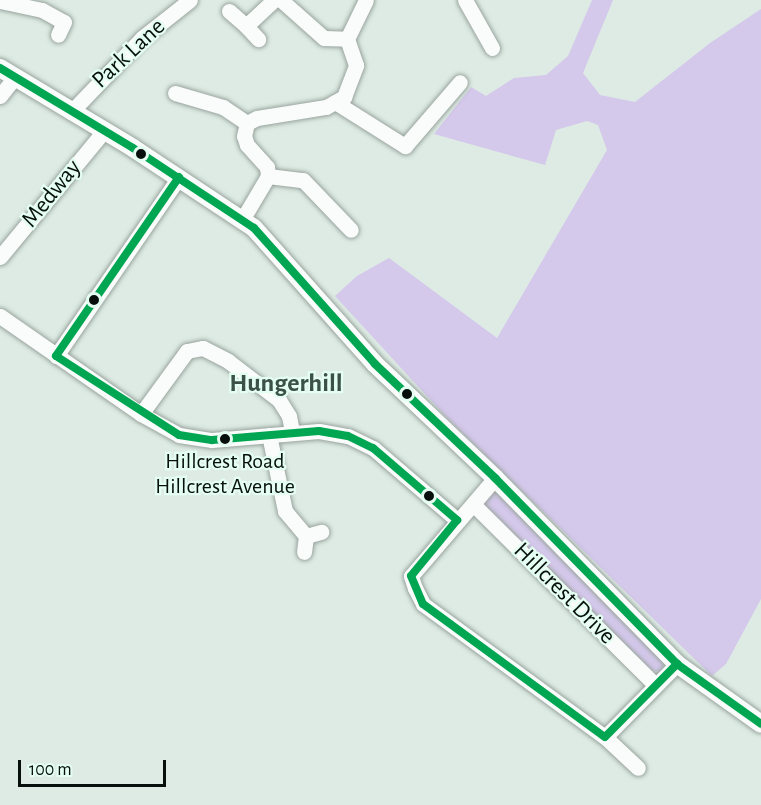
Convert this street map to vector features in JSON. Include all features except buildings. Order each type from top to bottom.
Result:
[{"type":"main road","points":[[7,73],[179,177],[242,220],[293,268],[406,396],[495,478],[676,664],[761,724]]},
{"type":"street","name":"Park Lane","points":[[71,112],[142,38],[190,0]]},
{"type":"street","points":[[246,26],[274,0]]},
{"type":"street","points":[[281,0],[324,38],[347,39]]},
{"type":"street","points":[[242,220],[268,176],[267,167],[247,145],[244,136],[247,123],[256,118],[326,107],[344,96],[356,65],[347,39],[366,0]]},
{"type":"street","points":[[465,0],[492,48]]},
{"type":"street","points":[[0,1],[42,10],[64,22],[58,35]]},
{"type":"street","points":[[229,11],[258,39]]},
{"type":"street","points":[[0,96],[7,73]]},
{"type":"street","points":[[335,102],[405,146],[460,82]]},
{"type":"street","points":[[181,91],[223,106],[247,123]]},
{"type":"street","name":"Medway","points":[[0,257],[104,131]]},
{"type":"street","points":[[268,176],[303,180],[351,230]]},
{"type":"street","points":[[56,356],[179,177]]},
{"type":"street","points":[[0,316],[141,414],[179,435],[212,440],[292,432],[348,436],[373,448],[457,520]]},
{"type":"street","points":[[141,414],[187,351],[203,348],[228,361],[279,400],[292,432]]},
{"type":"street","points":[[268,435],[285,512],[306,536],[304,552]]},
{"type":"street","points":[[495,478],[411,576],[423,604],[605,737],[638,768]]},
{"type":"street","name":"Hillcrest Drive","points":[[473,504],[654,684]]},
{"type":"street","points":[[306,536],[321,532]]},
{"type":"street","points":[[605,737],[654,684],[676,664]]},
{"type":"shaded area","points":[[592,0],[613,0],[583,73],[600,95],[635,102],[710,43],[761,9],[761,599],[726,664],[712,676],[446,417],[335,296],[357,276],[389,258],[497,338],[607,150],[598,125],[587,121],[556,130],[545,165],[434,134],[471,87],[486,96],[514,78],[546,75],[568,56]]},
{"type":"shaded area","points":[[494,490],[664,663],[661,672],[651,670],[484,505],[483,500]]},
{"type":"transit line","points":[[0,68],[133,148],[254,228],[375,364],[495,478],[677,664],[761,724]]},
{"type":"transit line","points":[[179,177],[56,356],[179,435],[212,440],[319,431],[348,436],[373,448],[457,520],[411,576],[423,604],[605,737],[677,664]]},
{"type":"place","name":"Hillcrest Road Hillcrest Avenue","points":[[225,439]]},
{"type":"district","name":"Hungerhill","points":[[286,384]]}]
